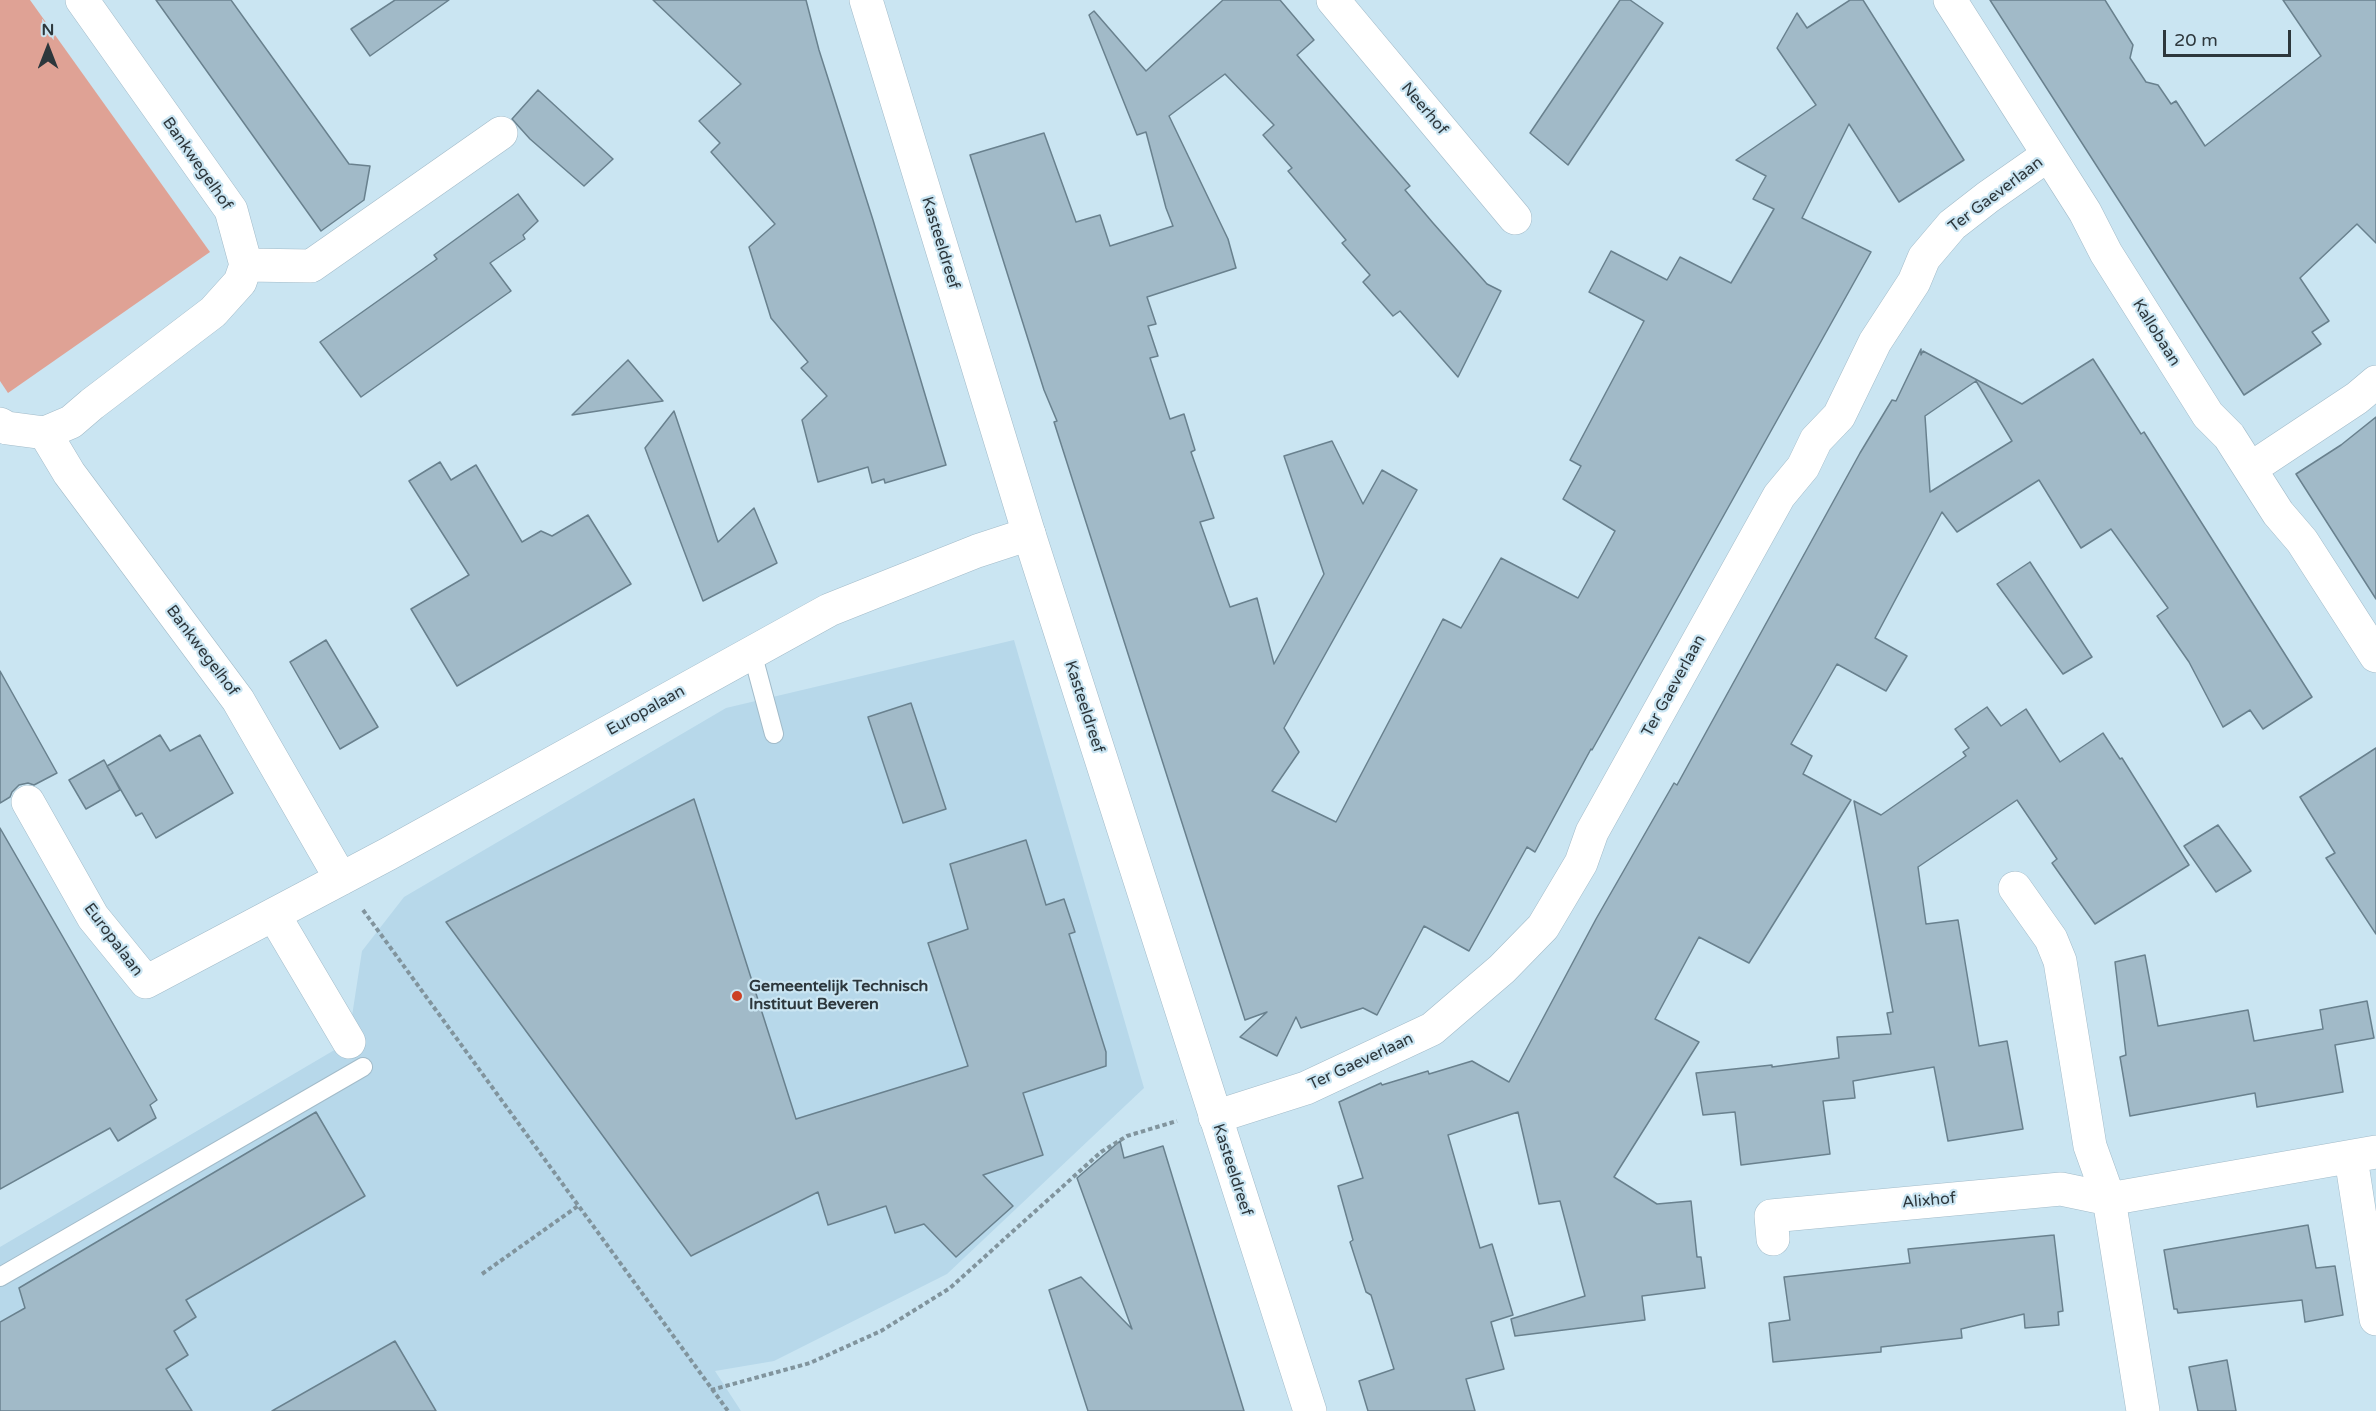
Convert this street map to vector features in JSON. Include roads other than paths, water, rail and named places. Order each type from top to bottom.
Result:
[{"type":"street","name":"Bankwegelhof","points":[[82,0],[231,210],[246,265]]},
{"type":"street","name":"Neerhof","points":[[1333,0],[1515,218]]},
{"type":"street","name":"Kallobaan","points":[[1950,0],[2085,212],[2106,253],[2208,415],[2229,436],[2278,513],[2302,541],[2376,656]]},
{"type":"street","name":"Kasteeldreef","points":[[870,1],[1029,534],[1310,1411]]},
{"type":"street","points":[[0,424],[7,428],[45,434],[71,422],[213,312],[240,282],[246,265],[311,266],[501,133]]},
{"type":"street","name":"Ter Gaeverlaan","points":[[1215,1117],[1306,1088],[1432,1029],[1502,969],[1543,927],[1581,863],[1592,832],[1779,496],[1803,467],[1816,440],[1839,416],[1875,342],[1914,282],[1924,258],[1952,225],[2048,155]]},
{"type":"street","points":[[2250,469],[2357,398],[2376,382]]},
{"type":"street","name":"Bankwegelhof","points":[[45,434],[69,473],[238,700],[341,879]]},
{"type":"street","name":"Europalaan","points":[[28,801],[93,917],[146,982],[341,879],[829,610],[977,551],[1029,534]]},
{"type":"street","points":[[2015,888],[2051,939],[2060,961],[2090,1146],[2109,1199],[2143,1411]]},
{"type":"street","points":[[274,915],[356,1055]]},
{"type":"street","name":"Alixhof","points":[[1773,1239],[1771,1216],[2061,1189],[2109,1199],[2364,1155],[2376,1319]]},
{"type":"lane","points":[[752,652],[774,734]]},
{"type":"lane","points":[[0,1277],[356,1055]]},
{"type":"place","name":"Gemeentelijk Technisch Instituut Beveren","points":[[737,996]]}]
